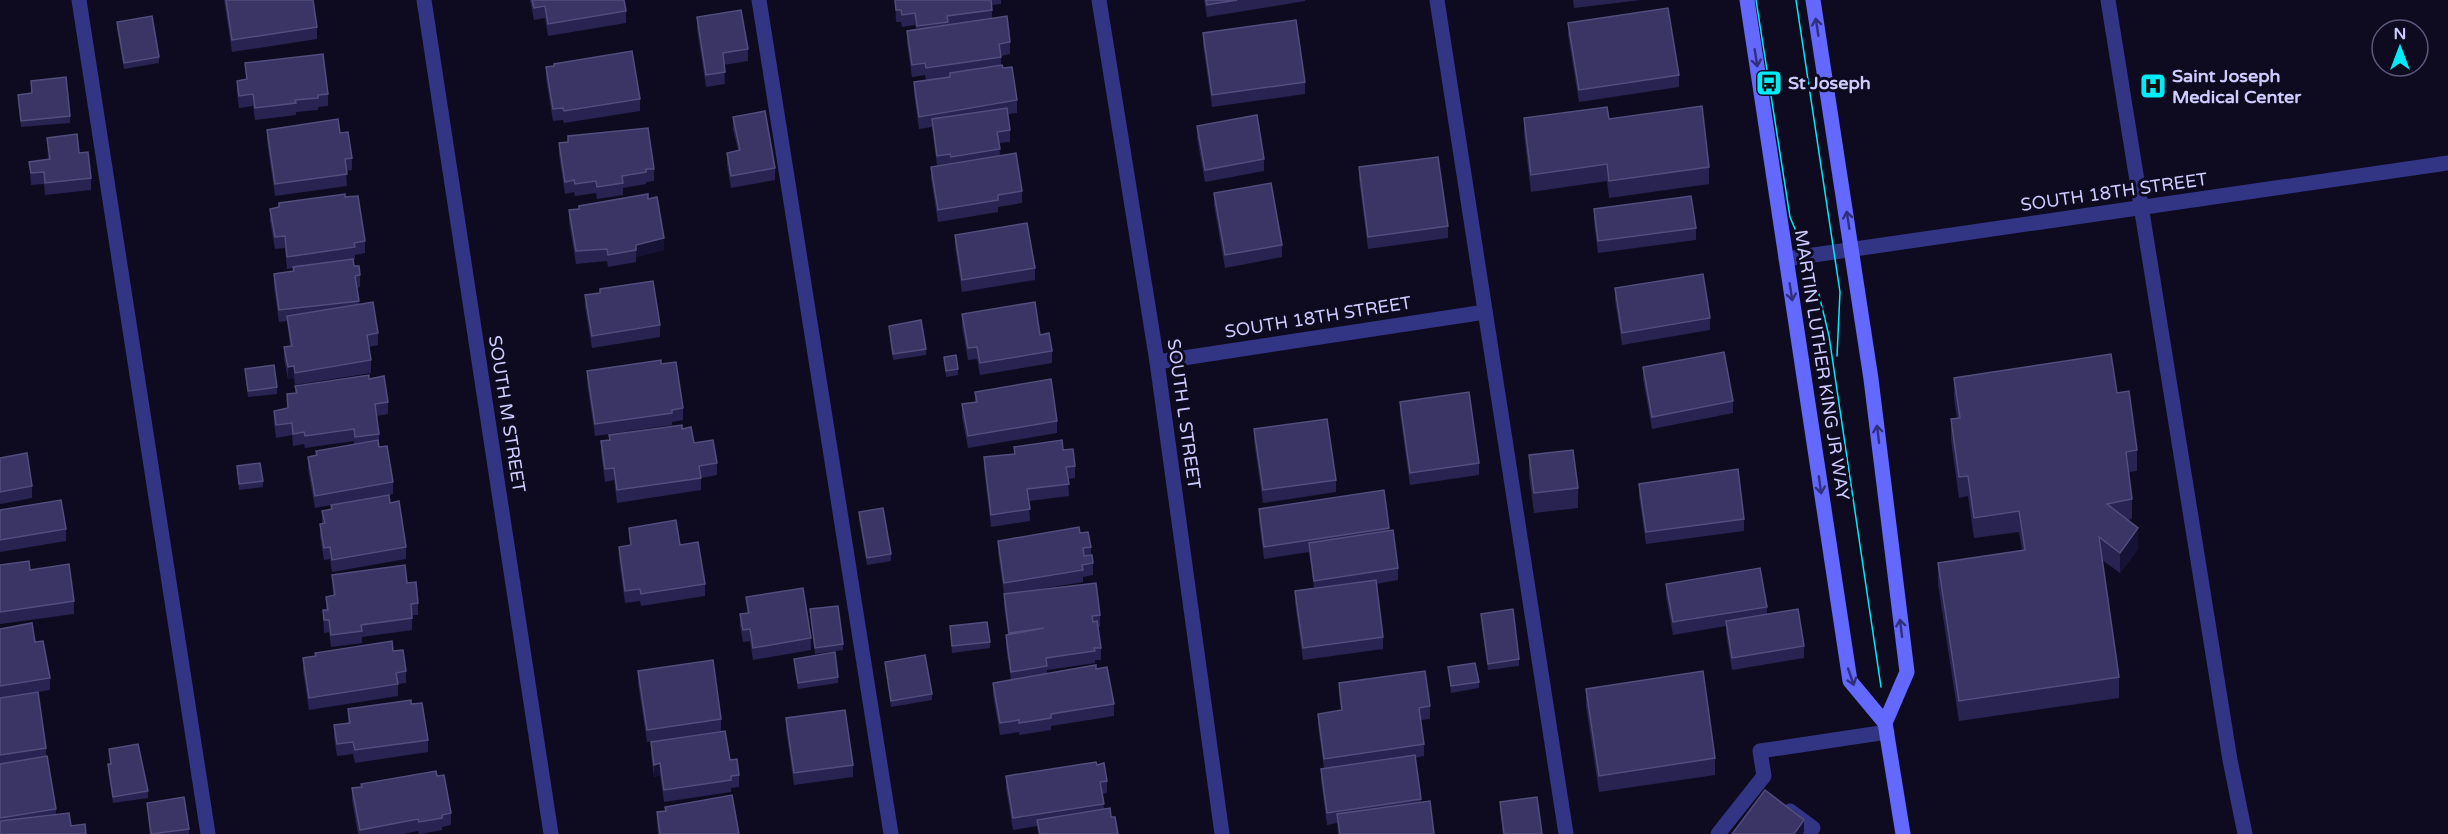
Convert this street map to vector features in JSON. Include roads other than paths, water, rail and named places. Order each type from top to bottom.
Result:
[{"type":"main road","name":"MARTIN LUTHER KING JR WAY","points":[[1748,0],[1850,681],[1886,728]]},
{"type":"main road","points":[[1813,0],[1871,379],[1907,672],[1886,728],[1903,834]]},
{"type":"street","points":[[79,0],[208,834]]},
{"type":"street","name":"SOUTH M STREET","points":[[424,0],[551,834]]},
{"type":"street","points":[[759,0],[891,834]]},
{"type":"street","name":"SOUTH L STREET","points":[[1099,0],[1157,362],[1222,834]]},
{"type":"street","points":[[1437,0],[1566,834]]},
{"type":"street","points":[[2108,0],[2228,749],[2245,834]]},
{"type":"street","name":"SOUTH 18TH STREET","points":[[1786,259],[2448,163]]},
{"type":"street","name":"SOUTH 18TH STREET","points":[[1157,362],[1485,312]]},
{"type":"street","points":[[1808,834],[1813,828],[1766,793],[1760,751],[1886,728]]},
{"type":"street","points":[[1718,834],[1732,817],[1766,793]]},
{"type":"street","points":[[1732,817],[1746,828]]},
{"type":"tram line","points":[[1756,0],[1790,217],[1814,274],[1829,336],[1881,687]]},
{"type":"tram line","points":[[1796,0],[1840,292],[1837,356]]},
{"type":"place","name":"St Joseph","points":[[1769,83]]},
{"type":"place","name":"Saint Joseph Medical Center","points":[[2153,86]]}]
